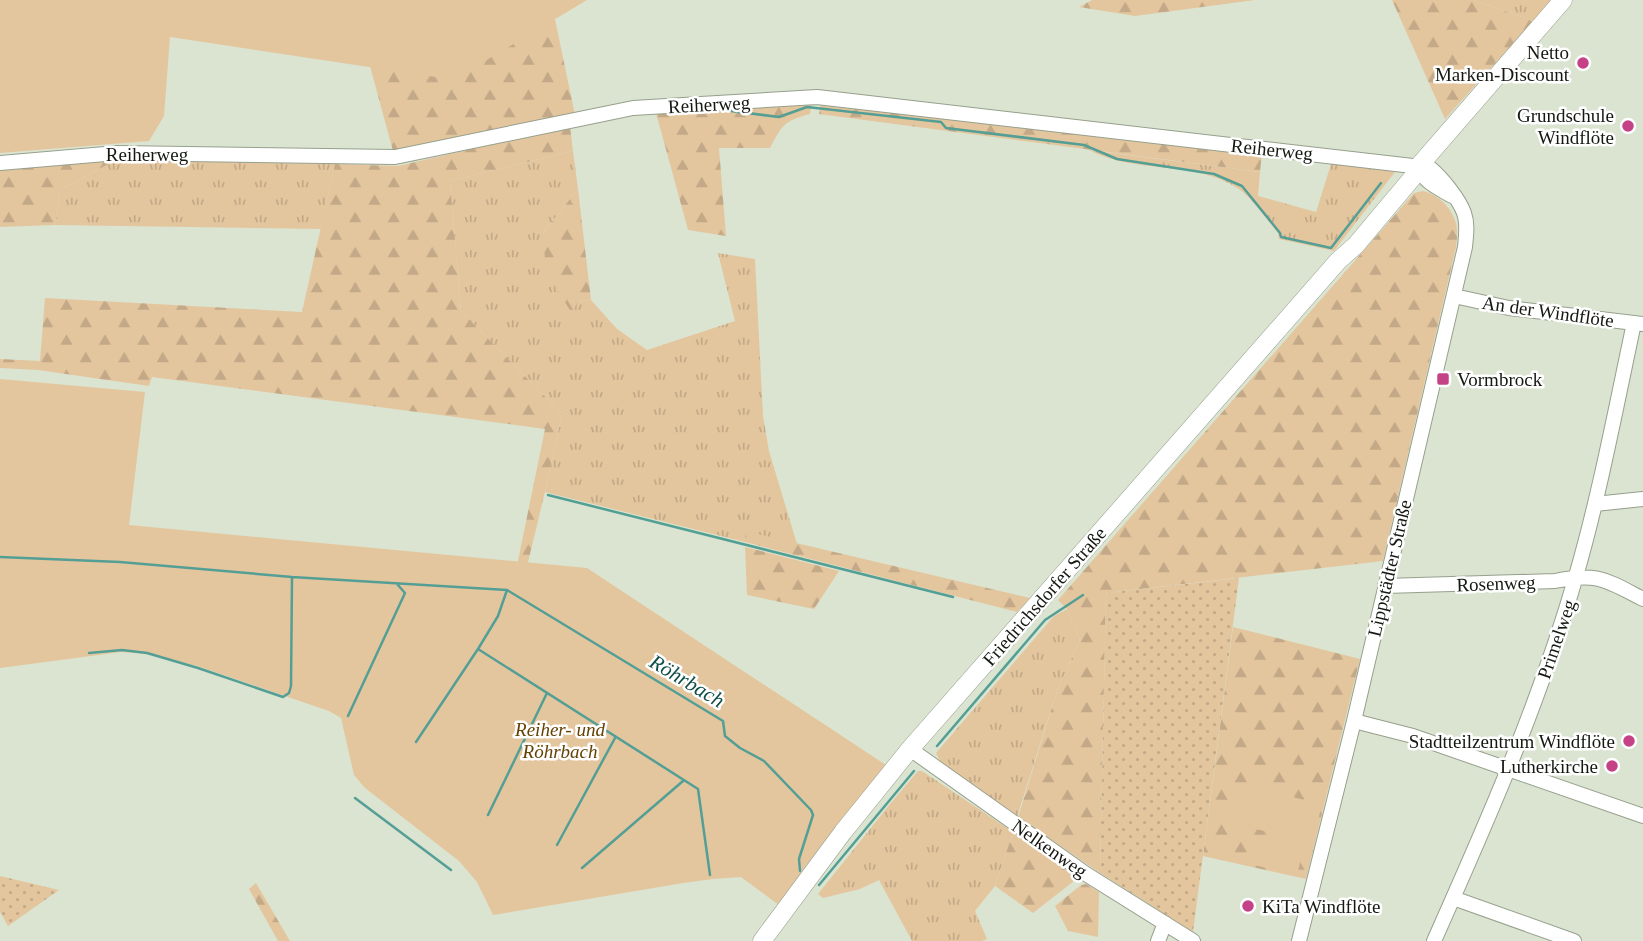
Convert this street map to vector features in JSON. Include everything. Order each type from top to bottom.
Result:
[{"type":"main road","name":"Friedrichsdorfer Straße","points":[[762,941],[843,832],[911,749],[1338,261],[1356,245],[1403,190],[1418,167],[1563,0]]},
{"type":"street","name":"Reiherweg","points":[[0,163],[117,153],[395,157],[633,108],[817,97],[1418,167]]},
{"type":"street","name":"Lippstädter Straße","points":[[1299,941],[1354,721],[1465,247],[1465,214],[1454,196],[1429,183],[1418,167]]},
{"type":"street","name":"An der Windflöte","points":[[1454,296],[1509,308],[1638,323]]},
{"type":"street","name":"Primelweg","points":[[1434,941],[1509,769],[1550,659],[1576,577],[1638,323]]},
{"type":"street","points":[[1595,504],[1643,499]]},
{"type":"street","name":"Rosenweg","points":[[1385,586],[1555,581],[1594,577],[1643,599]]},
{"type":"street","points":[[1354,721],[1413,736],[1643,816]]},
{"type":"street","name":"Nelkenweg","points":[[911,749],[1086,874],[1193,941]]},
{"type":"street","points":[[1453,898],[1574,941]]},
{"type":"street","points":[[1158,941],[1165,923]]},
{"type":"green space","points":[[0,0],[587,0],[470,70],[449,79],[170,37],[164,116],[149,141],[0,153]]},
{"type":"green space","points":[[1092,0],[1255,0],[1135,16],[1079,7]]},
{"type":"green space","points":[[1392,0],[1474,0],[1533,21],[1445,119]]},
{"type":"green space","points":[[1474,0],[1551,0],[1533,21]]},
{"type":"green space","points":[[555,19],[575,115],[393,151],[364,44],[519,33]]},
{"type":"green space","points":[[821,102],[1262,153],[1260,172],[819,114]]},
{"type":"green space","points":[[812,103],[810,114],[785,125],[770,148],[719,148],[726,236],[688,230],[656,113]]},
{"type":"green space","points":[[570,126],[573,151],[450,181],[461,311],[562,414],[522,587],[0,552],[513,585],[545,429],[152,377],[149,386],[38,370],[0,368],[0,359],[40,361],[45,298],[302,312],[335,164],[398,166]]},
{"type":"green space","points":[[1089,150],[1260,172],[1258,196],[1316,212],[1332,161],[1398,168],[1334,251],[1279,239],[1278,233],[1249,198],[1222,180],[1184,170],[1107,158]]},
{"type":"green space","points":[[573,151],[578,189],[543,233],[573,314],[576,301],[591,300],[617,329],[647,350],[735,321],[718,253],[755,259],[763,416],[769,451],[797,544],[745,532],[745,542],[545,492],[562,414],[461,311],[450,181]]},
{"type":"green space","points":[[116,160],[335,164],[321,229],[55,225],[60,190]]},
{"type":"green space","points":[[116,160],[60,190],[55,225],[0,227],[0,168]]},
{"type":"green space","points":[[578,189],[591,300],[577,301],[573,315],[546,272],[543,233]]},
{"type":"green space","points":[[1423,191],[1444,202],[1451,212],[1457,226],[1457,241],[1383,561],[1106,593],[1100,873],[1018,817],[1057,691],[1080,640],[1067,609],[1058,600],[1414,193]]},
{"type":"green space","name":"Reiher- und Röhrbach","points":[[0,379],[145,392],[129,525],[587,568],[889,767],[779,905],[741,877],[683,883],[493,915],[477,882],[459,861],[365,788],[354,775],[341,718],[329,711],[197,666],[147,654],[121,652],[0,668]]},
{"type":"green space","points":[[745,531],[1030,598],[1017,612],[745,542]]},
{"type":"green space","points":[[745,547],[839,571],[814,609],[747,595]]},
{"type":"green space","points":[[1239,578],[1193,932],[1100,873],[1106,593]]},
{"type":"green space","points":[[1067,609],[1080,640],[1057,691],[1017,817],[940,761],[936,753],[1054,616]]},
{"type":"green space","points":[[1233,627],[1360,659],[1306,879],[1203,856]]},
{"type":"green space","points":[[918,771],[922,771],[1013,832],[995,886],[975,911],[987,939],[982,941],[912,941],[879,880],[860,889],[823,898],[818,894]]},
{"type":"green space","points":[[1233,783],[1322,804],[1313,842],[1224,822]]},
{"type":"green space","points":[[1013,832],[1074,876],[1074,881],[1033,913],[995,886]]},
{"type":"green space","points":[[1261,836],[1304,846],[1297,875],[1254,865]]},
{"type":"green space","points":[[0,876],[59,890],[8,926],[0,912]]},
{"type":"green space","points":[[256,883],[290,941],[278,941],[249,889]]},
{"type":"green space","points":[[1086,884],[1099,892],[1098,937],[1068,931],[1055,906]]},
{"type":"waterway","points":[[731,111],[779,117],[807,107],[941,122],[946,128],[1084,145],[1117,159],[1214,174],[1242,186],[1281,237],[1331,248],[1381,183]]},
{"type":"waterway","points":[[548,495],[953,597]]},
{"type":"waterway","points":[[0,557],[120,562],[292,577],[507,590],[723,721],[725,736],[764,761],[811,810],[813,815],[799,859],[800,871]]},
{"type":"waterway","points":[[89,653],[122,650],[147,653],[283,697],[289,693],[291,686],[292,577]]},
{"type":"waterway","points":[[348,716],[405,593],[397,584]]},
{"type":"waterway","points":[[416,742],[498,616],[507,590]]},
{"type":"waterway","name":"Röhrbach","points":[[937,746],[1045,620],[1083,595]]},
{"type":"waterway","points":[[478,649],[698,789],[710,875]]},
{"type":"waterway","points":[[488,815],[547,693]]},
{"type":"waterway","points":[[557,845],[615,738]]},
{"type":"waterway","name":"Röhrbach","points":[[819,885],[914,771]]},
{"type":"waterway","points":[[582,868],[683,781]]},
{"type":"waterway","points":[[355,798],[451,870]]},
{"type":"place","name":"Netto Marken-Discount","points":[[1583,63]]},
{"type":"place","name":"Grundschule Windflöte","points":[[1628,126]]},
{"type":"place","name":"Vormbrock","points":[[1443,379]]},
{"type":"place","name":"Stadtteilzentrum Windflöte","points":[[1629,741]]},
{"type":"place","name":"Lutherkirche","points":[[1612,766]]},
{"type":"place","name":"KiTa Windflöte","points":[[1248,906]]}]
